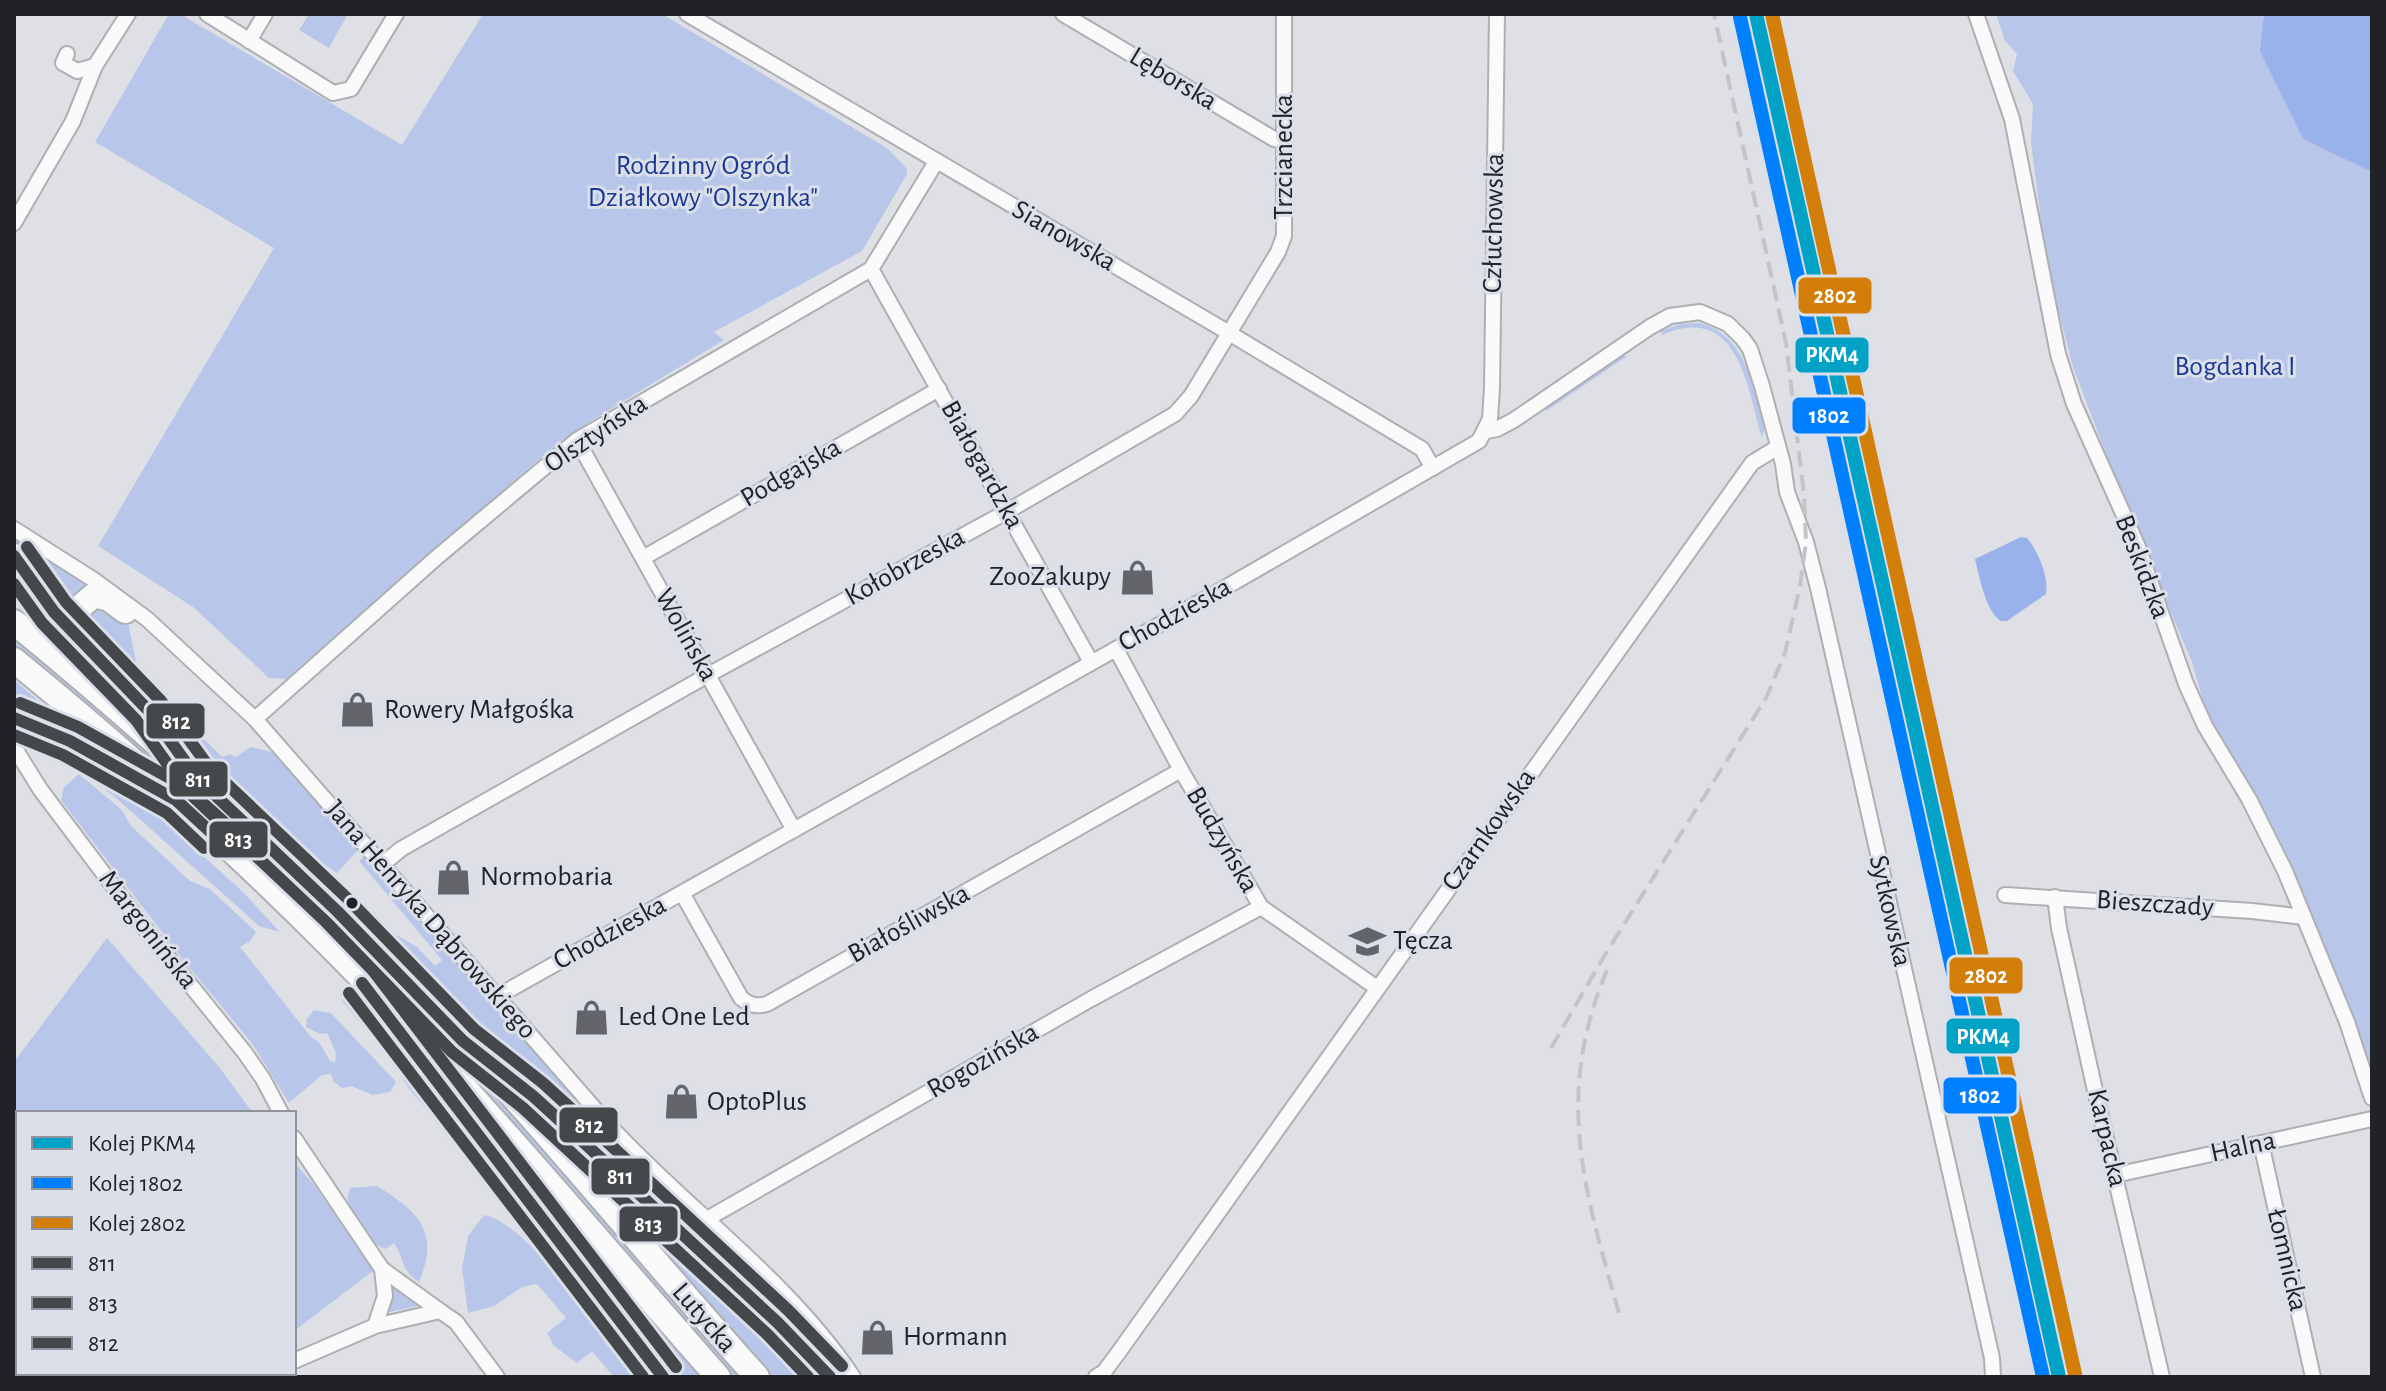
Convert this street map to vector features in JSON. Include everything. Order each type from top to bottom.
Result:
[{"type":"main road","points":[[14,556],[54,612],[148,710],[197,778]]},
{"type":"main road","points":[[76,633],[79,608],[94,595],[109,599],[125,611]]},
{"type":"main road","name":"Jana Henryka Dąbrowskiego","points":[[14,622],[197,778],[348,922],[463,1041]]},
{"type":"main road","points":[[14,660],[176,800],[344,960],[663,1377]]},
{"type":"main road","points":[[14,718],[70,741],[176,800]]},
{"type":"main road","name":"Lutycka","points":[[344,960],[498,1125],[718,1377]]},
{"type":"main road","points":[[463,1041],[533,1096],[588,1146],[778,1323],[830,1377]]},
{"type":"main road","name":"Lutycka","points":[[463,1041],[757,1377]]},
{"type":"street","points":[[14,223],[73,121],[95,66],[128,14]]},
{"type":"street","points":[[207,14],[333,93],[351,89],[396,14]]},
{"type":"street","points":[[249,41],[265,14]]},
{"type":"street","name":"Sianowska","points":[[687,14],[1422,449],[1433,468]]},
{"type":"street","name":"Lęborska","points":[[1063,14],[1274,139],[1283,141]]},
{"type":"street","name":"Trzcianecka","points":[[1228,332],[1278,252],[1284,236],[1284,14]]},
{"type":"street","name":"Człuchowska","points":[[1486,431],[1492,388],[1497,14]]},
{"type":"street","name":"Beskidzka","points":[[1976,14],[2012,119],[2058,354],[2074,404],[2138,547],[2186,684],[2205,726],[2260,819],[2304,917],[2347,1022],[2372,1098]]},
{"type":"street","points":[[67,54],[63,63],[77,71],[95,66]]},
{"type":"street","name":"Olsztyńska","points":[[255,719],[436,558],[577,440],[871,269],[936,162]]},
{"type":"street","name":"Białogardzka","points":[[871,269],[1091,662]]},
{"type":"street","name":"Chodzieska","points":[[498,996],[1467,450],[1486,431],[1514,420],[1660,320],[1700,312],[1728,324],[1750,349],[1778,447]]},
{"type":"street","name":"Kołobrzeska","points":[[383,864],[401,849],[708,675],[1008,511],[1183,408],[1228,332]]},
{"type":"street","name":"Podgajska","points":[[643,558],[939,389]]},
{"type":"street","name":"Wolińska","points":[[577,440],[794,830]]},
{"type":"street","name":"Czarnkowska","points":[[1096,1377],[1104,1372],[1121,1349],[1752,463],[1778,447]]},
{"type":"street","name":"Sytkowska","points":[[1778,447],[1787,492],[1806,542],[1818,588],[1989,1343],[1993,1377]]},
{"type":"street","name":"Jana Henryka Dąbrowskiego","points":[[14,529],[94,580],[147,619],[255,719],[623,1140],[788,1296],[829,1343],[853,1377]]},
{"type":"street","name":"Budzyńska","points":[[1116,649],[1181,770],[1261,907],[1377,988]]},
{"type":"street","name":"Margonińska","points":[[14,747],[24,767],[143,926],[245,1053],[280,1111]]},
{"type":"street","name":"Białośliwska","points":[[682,893],[741,998],[748,1004],[767,1004],[1181,770]]},
{"type":"street","name":"Bieszczady","points":[[2005,895],[2304,917]]},
{"type":"street","name":"Karpacka","points":[[2055,897],[2059,928],[2162,1377]]},
{"type":"street","name":"Rogozińska","points":[[707,1219],[1091,999],[1261,907]]},
{"type":"street","name":"Halna","points":[[2115,1175],[2372,1119]]},
{"type":"street","points":[[296,1141],[382,1269],[456,1322],[497,1377]]},
{"type":"street","name":"Łomnicka","points":[[2261,1143],[2313,1377]]},
{"type":"street","points":[[375,1326],[385,1296],[382,1269]]},
{"type":"street","points":[[296,1360],[375,1326],[440,1311]]},
{"type":"green space","name":"Rodzinny Ogród Działkowy \"Olszynka\"","points":[[169,14],[180,14],[402,145],[483,14],[662,14],[887,148],[907,169],[907,174],[862,251],[714,332],[724,340],[594,419],[546,453],[286,679],[269,678],[193,607],[98,546],[274,248],[95,142]]},
{"type":"green space","points":[[309,14],[348,14],[329,48],[299,30]]},
{"type":"green space","name":"Bogdanka I","points":[[1996,14],[2264,14],[2263,18],[2266,14],[2372,14],[2372,1079],[2285,857],[2243,772],[2217,738],[2208,719],[2192,662],[2131,519],[2073,367],[2047,267],[2031,143],[2033,104],[2013,71],[2017,54],[2005,41]]},
{"type":"green space","points":[[1699,323],[1715,329],[1738,350],[1751,379],[1765,427],[1762,438],[1744,374],[1723,339],[1708,330],[1688,328],[1662,335],[1660,331],[1681,324]]},
{"type":"green space","points":[[1623,353],[1626,357],[1546,411],[1544,408]]},
{"type":"green space","points":[[14,539],[85,583],[85,588],[68,612],[14,547]]},
{"type":"green space","points":[[14,570],[61,633],[14,599]]},
{"type":"green space","points":[[92,604],[124,616],[137,666],[133,669],[222,757],[230,754],[236,757],[250,747],[272,752],[355,842],[357,851],[337,873],[314,857],[163,718],[81,625]]},
{"type":"green space","points":[[14,633],[220,811],[434,1023],[746,1377],[729,1377],[515,1131],[14,649]]},
{"type":"green space","points":[[14,680],[87,742],[14,710]]},
{"type":"green space","points":[[51,745],[107,769],[242,891],[280,932],[259,926],[116,798]]},
{"type":"green space","points":[[79,774],[122,810],[131,826],[190,881],[210,889],[256,932],[250,941],[240,947],[310,1036],[319,1042],[330,1061],[335,1062],[336,1053],[327,1033],[320,1034],[306,1027],[307,1019],[314,1010],[331,1013],[396,1082],[390,1092],[372,1095],[352,1086],[342,1088],[334,1082],[331,1074],[322,1075],[289,1103],[251,1042],[184,961],[61,800],[64,787]]},
{"type":"green space","points":[[366,854],[415,917],[520,1032],[808,1327],[845,1377],[841,1377],[533,1082],[412,957],[395,934],[417,947],[435,966],[442,960],[359,861]]},
{"type":"green space","points":[[107,938],[219,1067],[252,1111],[16,1111],[16,1301],[14,1062]]},
{"type":"green space","points":[[342,994],[426,1080],[652,1377],[638,1377],[490,1183],[410,1090],[386,1053],[343,1002]]},
{"type":"green space","points":[[533,1104],[819,1377],[768,1377]]},
{"type":"green space","points":[[296,1164],[315,1186],[373,1271],[296,1329]]},
{"type":"green space","points":[[521,1169],[560,1209],[706,1377],[673,1377],[522,1178]]},
{"type":"green space","points":[[377,1186],[404,1205],[422,1225],[427,1250],[419,1282],[406,1268],[394,1243],[385,1249],[377,1245],[362,1232],[351,1215],[348,1206],[350,1188]]},
{"type":"green space","points":[[484,1215],[503,1223],[544,1260],[633,1377],[614,1377],[592,1351],[577,1363],[554,1346],[547,1333],[566,1318],[537,1284],[522,1287],[494,1306],[468,1313],[462,1268],[468,1236]]},
{"type":"green space","points":[[390,1281],[422,1305],[385,1313]]},
{"type":"green space","points":[[14,1309],[16,1375],[78,1377],[14,1377]]},
{"type":"green space","points":[[84,1375],[236,1375],[234,1377]]},
{"type":"water","points":[[2264,14],[2372,14],[2372,172],[2303,139],[2260,51]]},
{"type":"water","points":[[2021,537],[2027,538],[2039,557],[2046,580],[2046,594],[2007,621],[2001,621],[1987,602],[1975,559]]},
{"type":"railway","points":[[1551,1048],[1606,953],[1766,698],[1785,653],[1800,586],[1806,542],[1804,494],[1786,343],[1714,14]]},
{"type":"railway","points":[[1607,970],[1591,1016],[1578,1101],[1586,1183],[1619,1313]]},
{"type":"rail line","name":"PKM4","points":[[1756,14],[2059,1377]]},
{"type":"rail line","name":"2802","points":[[1772,14],[2075,1374]]},
{"type":"rail line","name":"1802","points":[[1740,17],[2043,1377]]},
{"type":"transit line","name":"812","points":[[27,547],[66,602],[161,701],[209,767],[348,899],[474,1029],[543,1083],[590,1126],[789,1311],[842,1366]]},
{"type":"transit line","name":"811","points":[[14,556],[54,612],[148,710],[197,778],[337,911],[463,1041],[533,1096],[579,1138],[778,1323],[830,1377]]},
{"type":"transit line","name":"813","points":[[14,584],[42,623],[136,720],[186,790],[326,922],[452,1052],[523,1108],[767,1334],[808,1377]]},
{"type":"transit line","name":"812","points":[[20,703],[78,727],[184,786],[226,824]]},
{"type":"transit line","name":"811","points":[[14,718],[70,741],[176,800],[215,836]]},
{"type":"transit line","name":"813","points":[[14,735],[63,755],[167,813],[204,848]]},
{"type":"transit line","name":"812","points":[[375,973],[676,1367]]},
{"type":"transit line","name":"811","points":[[362,983],[663,1377]]},
{"type":"transit line","name":"813","points":[[349,993],[643,1377]]},
{"type":"place","name":"ZooZakupy","points":[[1137,577]]},
{"type":"place","name":"Rowery Małgośka","points":[[358,710]]},
{"type":"place","name":"Normobaria","points":[[454,877]]},
{"type":"place","name":"Tęcza","points":[[1367,941]]},
{"type":"place","name":"Led One Led","points":[[592,1017]]},
{"type":"place","name":"OptoPlus","points":[[681,1102]]},
{"type":"place","name":"Hormann","points":[[877,1337]]}]
